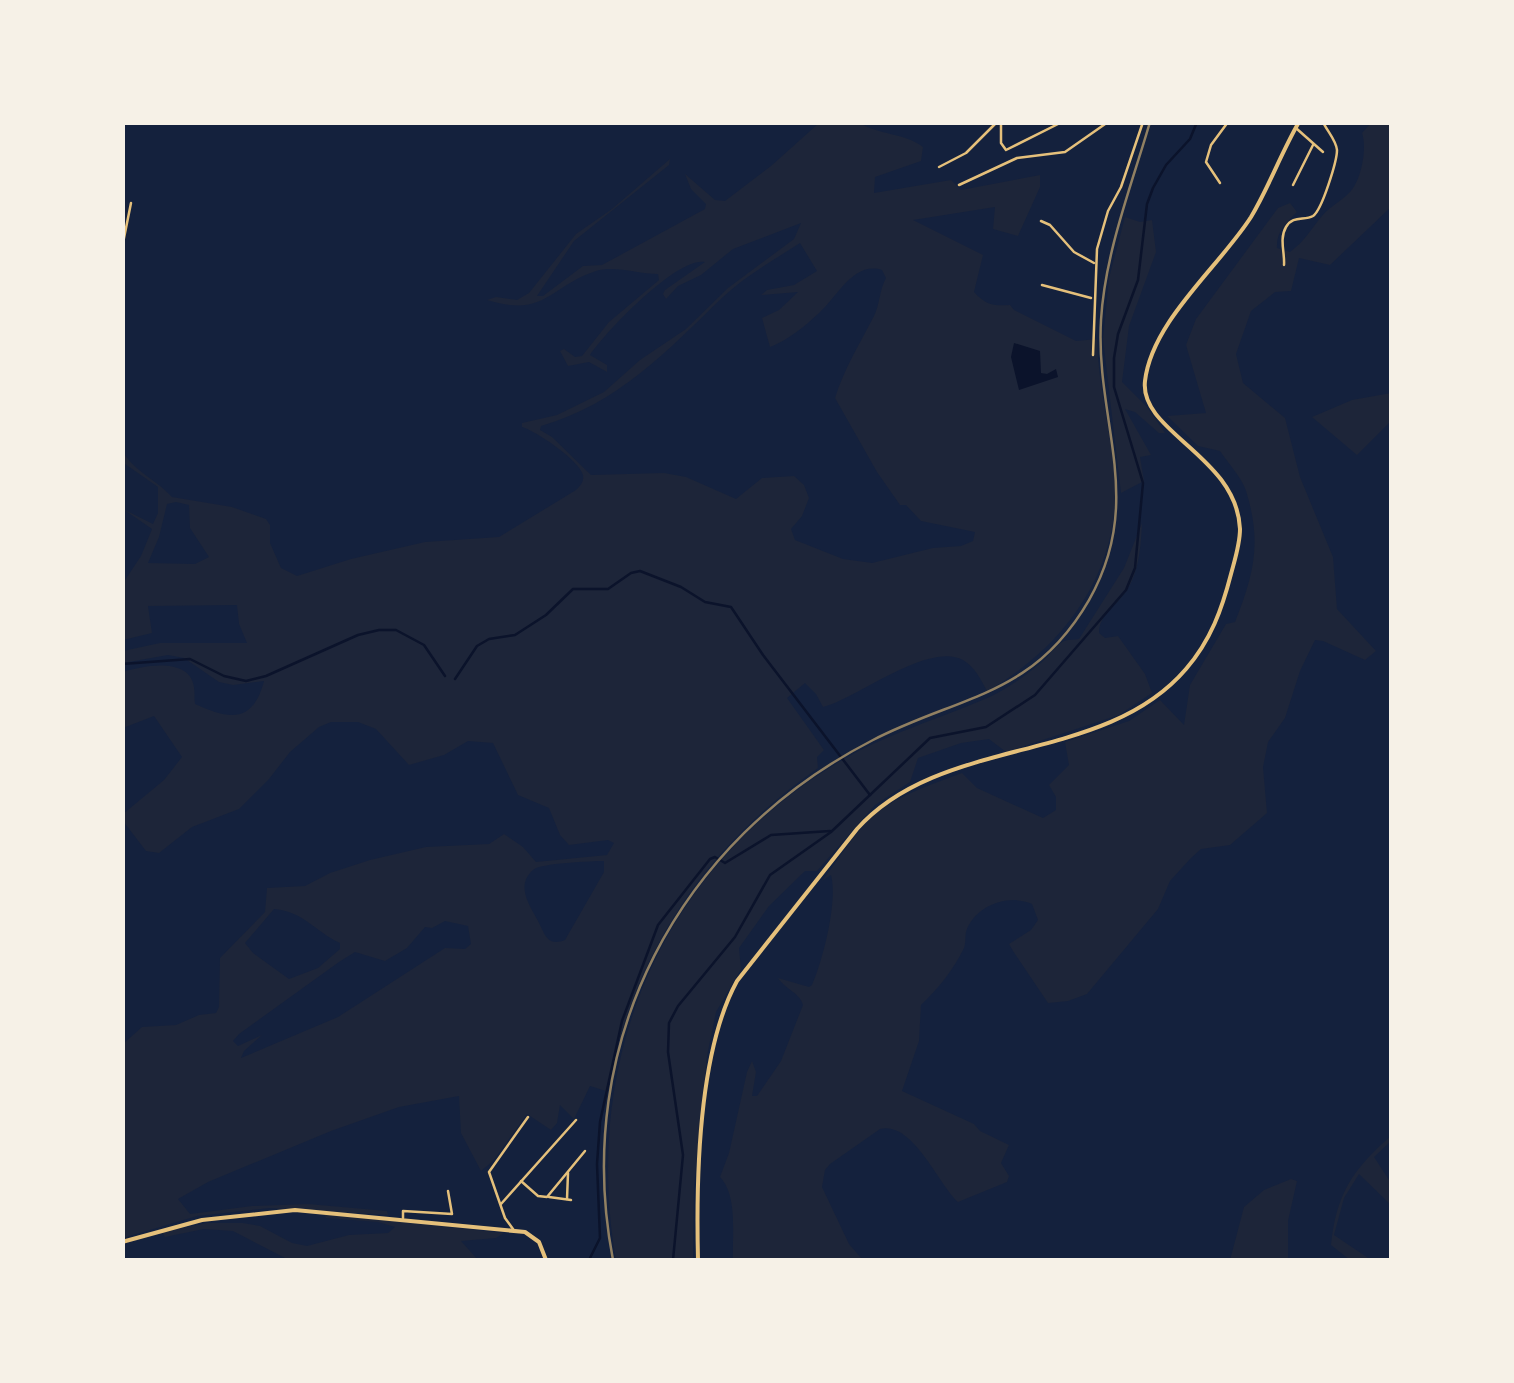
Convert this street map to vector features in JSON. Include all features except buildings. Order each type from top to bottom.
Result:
[{"type":"main road","points":[[698,1260],[705,1104],[713,1047],[724,1009],[737,981],[857,829],[871,814],[909,790],[954,771],[1104,724],[1149,702],[1187,668],[1214,626],[1239,542],[1236,508],[1216,470],[1155,413],[1145,389],[1145,378],[1165,330],[1250,218],[1298,125]]},
{"type":"main road","points":[[122,1242],[202,1220],[296,1210],[513,1228],[534,1236],[546,1260]]},
{"type":"street","points":[[999,122],[1006,150],[1062,122]]},
{"type":"street","points":[[939,167],[966,153],[999,122]]},
{"type":"street","points":[[959,185],[1017,158],[1065,152],[1108,122]]},
{"type":"street","points":[[1093,355],[1094,263],[1108,211],[1121,187],[1143,122]]},
{"type":"street","points":[[1220,183],[1206,162],[1211,144],[1228,122]]},
{"type":"street","points":[[1284,266],[1286,226],[1319,210],[1336,157],[1336,146],[1322,122]]},
{"type":"street","points":[[1298,125],[1323,152]]},
{"type":"street","points":[[1293,186],[1314,145]]},
{"type":"street","points":[[122,248],[131,203]]},
{"type":"street","points":[[1041,221],[1050,225],[1074,252],[1094,263]]},
{"type":"street","points":[[1042,284],[1093,298]]},
{"type":"street","points":[[513,1228],[505,1218],[490,1172],[528,1117]]},
{"type":"street","points":[[500,1205],[576,1120]]},
{"type":"street","points":[[547,1197],[585,1151]]},
{"type":"street","points":[[520,1180],[538,1196],[569,1200],[568,1172]]},
{"type":"street","points":[[448,1191],[452,1214]]},
{"type":"street","points":[[394,1210],[458,1215]]},
{"type":"street","points":[[402,1219],[403,1211]]},
{"type":"shaded area","points":[[858,122],[923,147],[921,161],[875,177],[874,193],[951,180],[961,190],[1040,175],[1040,187],[1018,236],[993,229],[995,207],[913,220],[983,255],[974,292],[982,300],[1010,305],[1076,341],[1097,339],[1115,478],[1114,512],[1108,544],[1082,603],[1040,653],[987,691],[967,663],[948,656],[912,664],[823,707],[805,683],[787,698],[824,750],[817,757],[818,768],[740,834],[679,908],[635,993],[606,1091],[590,1086],[574,1119],[560,1105],[557,1123],[551,1130],[527,1114],[493,1161],[481,1171],[461,1133],[459,1096],[399,1107],[208,1182],[178,1199],[190,1214],[308,1204],[387,1211],[388,1215],[269,1208],[197,1216],[123,1238],[123,1044],[142,1027],[176,1025],[216,1013],[220,958],[265,912],[267,888],[305,886],[370,860],[426,847],[489,844],[504,834],[536,862],[607,855],[614,843],[608,840],[569,845],[560,835],[549,808],[518,795],[493,743],[468,741],[444,755],[409,765],[376,729],[358,722],[331,722],[319,727],[290,752],[239,809],[192,827],[159,853],[146,851],[123,821],[123,814],[164,780],[182,757],[154,716],[123,728],[123,672],[152,666],[174,667],[190,677],[195,704],[229,715],[254,705],[264,681],[233,685],[219,682],[184,658],[168,655],[123,663],[123,651],[160,643],[247,643],[237,605],[148,606],[152,633],[123,640],[123,583],[141,556],[152,529],[123,509],[153,524],[158,513],[158,487],[125,464],[122,450],[172,497],[232,507],[266,519],[270,543],[281,568],[297,576],[425,542],[499,537],[576,490],[583,480],[580,469],[566,454],[522,427],[522,423],[557,415],[604,392],[640,360],[686,329],[728,288],[794,239],[801,223],[733,249],[701,275],[678,286],[666,299],[665,290],[705,262],[693,263],[661,282],[626,313],[590,355],[607,365],[607,372],[589,362],[568,366],[560,351],[582,356],[609,322],[659,280],[658,274],[603,269],[535,303],[507,305],[487,300],[517,300],[529,293],[576,234],[670,159],[669,165],[574,241],[537,296],[543,296],[583,266],[602,265],[705,209],[706,204],[691,189],[685,174],[715,200],[725,201],[819,123]],"holes":[[[800,243],[817,271],[794,285],[767,290],[761,295],[798,292],[779,310],[762,318],[770,347],[807,323],[854,276],[862,271],[882,270],[886,278],[876,311],[835,398],[900,505],[906,505],[921,521],[975,532],[973,541],[872,563],[843,559],[795,540],[791,529],[809,498],[804,485],[794,476],[762,478],[736,499],[686,477],[664,473],[591,475],[540,430],[541,426],[594,404],[640,374],[750,275]],[[167,504],[189,505],[190,528],[209,557],[195,564],[148,563]],[[604,861],[604,872],[565,940],[554,942],[545,935],[531,909],[525,883],[533,870]],[[274,909],[302,918],[340,943],[340,949],[318,968],[289,979],[245,943]],[[445,921],[468,926],[471,944],[465,949],[445,948],[338,1017],[241,1058],[262,1035],[238,1046],[233,1041],[239,1034],[339,962],[355,952],[385,961],[407,948],[425,927]]]},
{"type":"shaded area","points":[[1371,123],[1391,123],[1391,207],[1330,265],[1299,258],[1291,291],[1275,292],[1251,311],[1236,354],[1243,383],[1285,418],[1300,477],[1333,557],[1337,609],[1376,651],[1365,660],[1315,640],[1285,718],[1268,742],[1263,767],[1267,813],[1230,845],[1201,849],[1191,858],[1170,881],[1158,909],[1087,994],[1048,1003],[1013,951],[1009,944],[1031,930],[1038,920],[1032,904],[1013,900],[993,904],[970,923],[955,964],[921,1005],[919,1041],[902,1091],[1009,1145],[1001,1163],[1009,1176],[1007,1182],[958,1202],[914,1144],[892,1129],[880,1129],[830,1164],[822,1187],[849,1244],[863,1260],[733,1260],[732,1205],[720,1177],[747,1072],[752,1061],[756,1072],[752,1096],[757,1096],[781,1061],[803,1005],[778,978],[812,985],[825,946],[833,900],[831,875],[822,881],[861,828],[896,800],[962,773],[977,788],[1043,818],[1056,810],[1056,797],[1049,785],[1069,765],[1065,742],[1129,721],[1160,700],[1184,725],[1190,685],[1226,624],[1235,622],[1251,573],[1255,542],[1251,509],[1238,476],[1220,451],[1198,446],[1167,416],[1206,413],[1186,345],[1196,319],[1278,208],[1290,203],[1297,212],[1282,228],[1277,242],[1277,248],[1290,252],[1350,192],[1363,161],[1362,133]]},
{"type":"shaded area","points":[[1125,217],[1140,222],[1152,220],[1156,252],[1129,326],[1122,382],[1165,433],[1159,433],[1135,412],[1125,409],[1151,455],[1140,457],[1144,481],[1121,493],[1103,339],[1109,278]]},
{"type":"shaded area","points":[[1014,343],[1040,351],[1041,373],[1056,369],[1058,377],[1019,390],[1011,357]]},
{"type":"shaded area","points":[[1391,393],[1391,421],[1357,455],[1312,417],[1352,400]]},
{"type":"shaded area","points":[[1142,523],[1133,577],[1105,616],[1099,633],[1105,638],[1118,636],[1145,674],[1152,693],[1119,715],[1006,752],[989,739],[961,743],[918,758],[910,782],[875,805],[817,871],[805,871],[769,906],[739,948],[741,969],[716,1012],[707,1056],[694,1187],[693,1260],[616,1260],[608,1185],[611,1112],[625,1042],[648,975],[681,913],[725,856],[777,806],[839,762],[893,735],[993,695],[1029,672],[1061,643],[1079,639],[1124,568]]},
{"type":"shaded area","points":[[1391,1136],[1391,1141],[1374,1157],[1391,1183],[1391,1205],[1359,1174],[1344,1198],[1334,1235],[1371,1260],[1350,1260],[1331,1245],[1337,1211],[1357,1172]]},
{"type":"shaded area","points":[[1291,1179],[1297,1181],[1288,1221],[1288,1260],[1230,1260],[1244,1207],[1264,1190]]},
{"type":"shaded area","points":[[324,1214],[504,1233],[496,1238],[461,1241],[478,1260],[289,1260],[233,1231],[204,1229],[165,1237],[162,1232],[207,1223],[243,1223],[307,1246],[349,1235],[388,1233],[395,1227],[326,1218]]},
{"type":"waterway","points":[[673,1260],[683,1155],[668,1052],[669,1023],[678,1006],[735,937],[770,875],[831,832],[930,738],[986,727],[1035,695],[1126,590],[1135,568],[1143,483],[1114,387],[1114,358],[1118,334],[1138,280],[1147,204],[1166,165],[1190,139],[1197,122]]},
{"type":"waterway","points":[[455,679],[477,646],[489,639],[515,635],[546,615],[573,589],[608,589],[640,571],[681,587],[705,602],[731,607],[870,795]]},
{"type":"waterway","points":[[122,664],[190,659],[224,676],[246,681],[358,635],[396,630],[424,645],[445,676]]},
{"type":"waterway","points":[[589,1260],[600,1238],[600,1122],[622,1021],[658,925],[710,859],[715,857],[725,863],[771,835],[830,831]]},
{"type":"railway","points":[[613,1260],[604,1179],[608,1101],[625,1026],[654,956],[694,891],[744,833],[804,782],[873,740],[993,690],[1019,675],[1067,632],[1089,600],[1106,563],[1116,494],[1101,357],[1103,295],[1120,220],[1150,122]]}]
